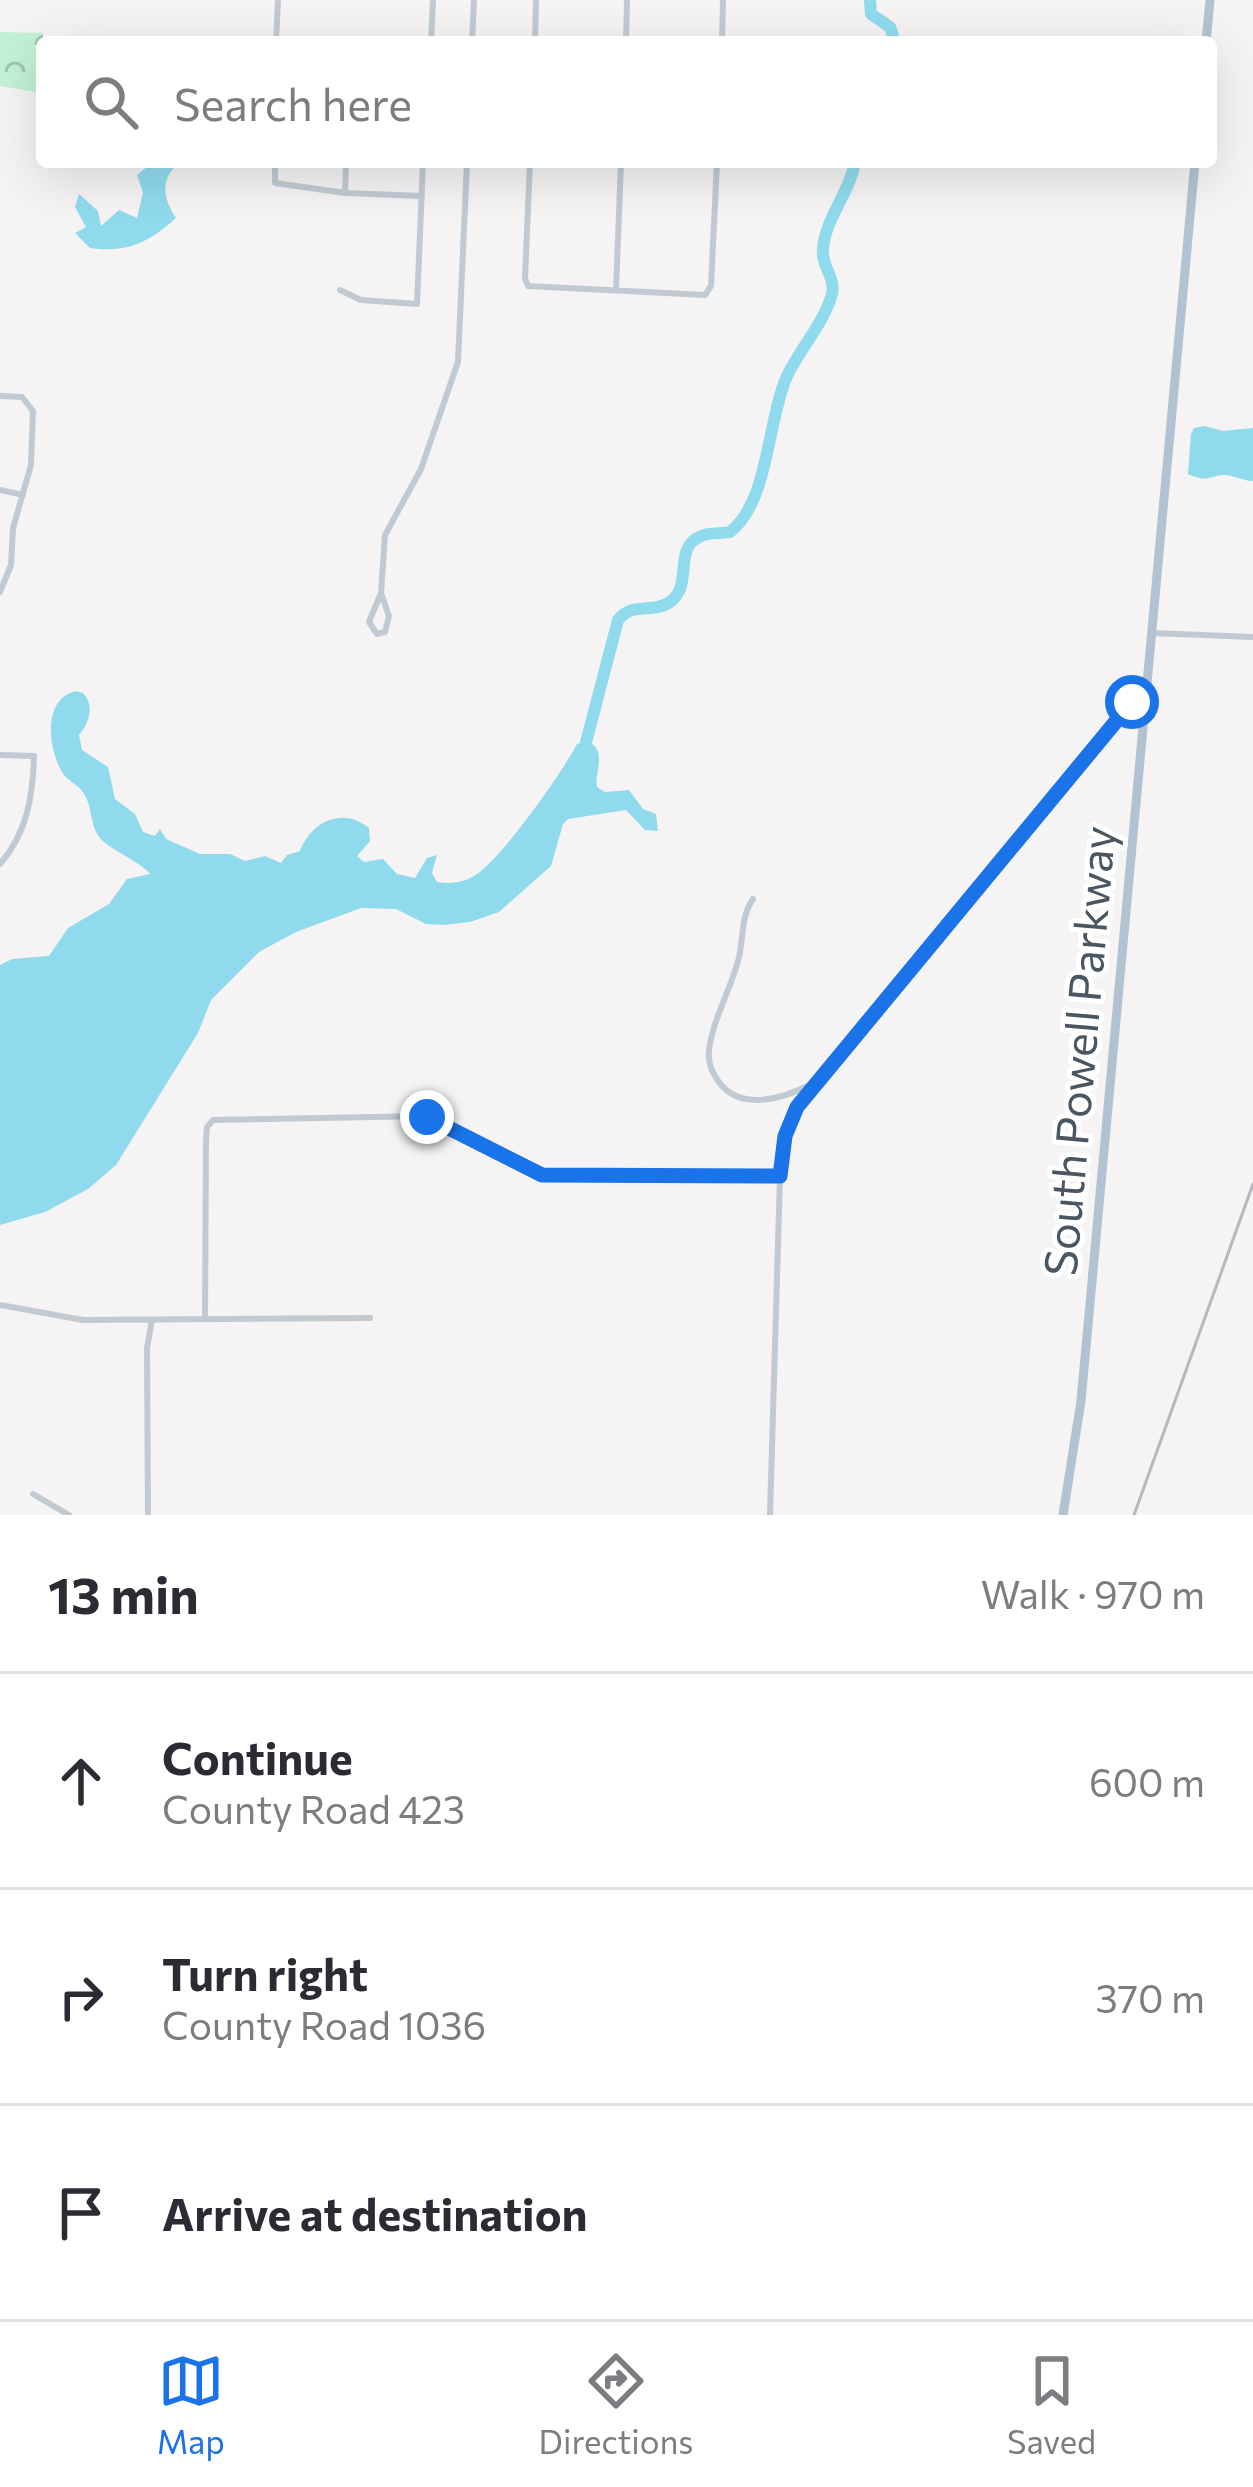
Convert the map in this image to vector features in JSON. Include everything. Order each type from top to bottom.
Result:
[{"type":"main road","points":[[1207,36],[1210,0]]},
{"type":"main road","name":"South Powell Parkway","points":[[1063,1515],[1081,1401],[1195,168]]},
{"type":"street","points":[[276,36],[278,0]]},
{"type":"street","points":[[431,36],[433,0]]},
{"type":"street","points":[[472,36],[474,0]]},
{"type":"street","points":[[535,36],[536,0]]},
{"type":"street","points":[[626,36],[627,0]]},
{"type":"street","points":[[722,36],[723,0]]},
{"type":"street","points":[[275,168],[275,182],[345,193],[421,196]]},
{"type":"street","points":[[345,193],[346,168]]},
{"type":"street","points":[[340,290],[361,300],[417,304],[423,168]]},
{"type":"street","points":[[381,593],[389,616],[385,632],[377,634],[369,622],[381,593],[385,535],[422,469],[458,362],[467,168]]},
{"type":"street","points":[[530,168],[528,286],[705,295],[709,292],[717,168]]},
{"type":"street","points":[[616,291],[621,168]]},
{"type":"street","points":[[0,396],[22,398],[34,411],[31,465],[13,528],[11,565],[0,592]]},
{"type":"street","points":[[0,490],[23,496]]},
{"type":"street","points":[[1151,633],[1253,637]]},
{"type":"street","points":[[770,1515],[780,1176],[783,1145],[794,1113],[1132,702],[1146,696]]},
{"type":"street","points":[[0,755],[34,756],[33,794],[24,826],[0,864]]},
{"type":"street","points":[[753,899],[745,912],[740,954],[716,1025],[710,1062],[723,1089],[736,1098],[753,1101],[796,1094],[816,1083]]},
{"type":"street","points":[[781,1096],[794,1113]]},
{"type":"street","points":[[205,1318],[206,1131],[211,1120],[427,1117],[542,1175],[780,1176]]},
{"type":"street","points":[[0,1305],[83,1320],[370,1318]]},
{"type":"street","points":[[148,1515],[147,1348],[152,1320]]},
{"type":"street","points":[[33,1494],[69,1515]]},
{"type":"green space","points":[[0,32],[43,33],[36,36],[36,92],[0,86]]},
{"type":"water","points":[[146,168],[174,168],[165,188],[176,218],[136,244],[90,248],[75,233],[86,227],[75,207],[79,194],[98,211],[101,226],[119,210],[137,218],[143,193],[137,175]]},
{"type":"water","points":[[1194,428],[1223,431],[1253,428],[1253,481],[1188,474],[1191,434]]},
{"type":"water","points":[[76,691],[87,698],[90,709],[79,735],[82,750],[108,767],[115,799],[135,814],[143,832],[155,836],[160,829],[166,839],[200,854],[230,854],[245,861],[265,856],[281,863],[300,851],[320,825],[348,818],[369,828],[370,841],[357,856],[364,862],[383,859],[397,874],[415,878],[427,858],[437,855],[432,873],[437,882],[461,882],[499,853],[545,795],[577,744],[588,741],[599,756],[597,787],[605,792],[629,790],[643,809],[656,814],[658,831],[645,830],[626,810],[568,819],[551,866],[499,912],[443,925],[426,924],[396,909],[361,908],[296,932],[259,952],[211,1000],[198,1033],[116,1165],[88,1189],[45,1212],[0,1225],[0,965],[12,959],[49,956],[68,928],[109,904],[127,879],[150,874],[99,837],[86,797],[57,762],[51,738],[53,714],[65,696]]},
{"type":"waterway","points":[[870,0],[871,14],[890,27],[893,36]]},
{"type":"waterway","points":[[583,754],[618,620],[630,611],[670,602],[681,586],[692,542],[704,535],[730,532],[753,501],[780,394],[832,294],[823,255],[825,238],[853,168]]},
{"type":"railway","points":[[1134,1515],[1253,1184]]},
{"type":"route","points":[[427,1117],[542,1175],[780,1176],[785,1136],[797,1107],[1132,702]]}]
